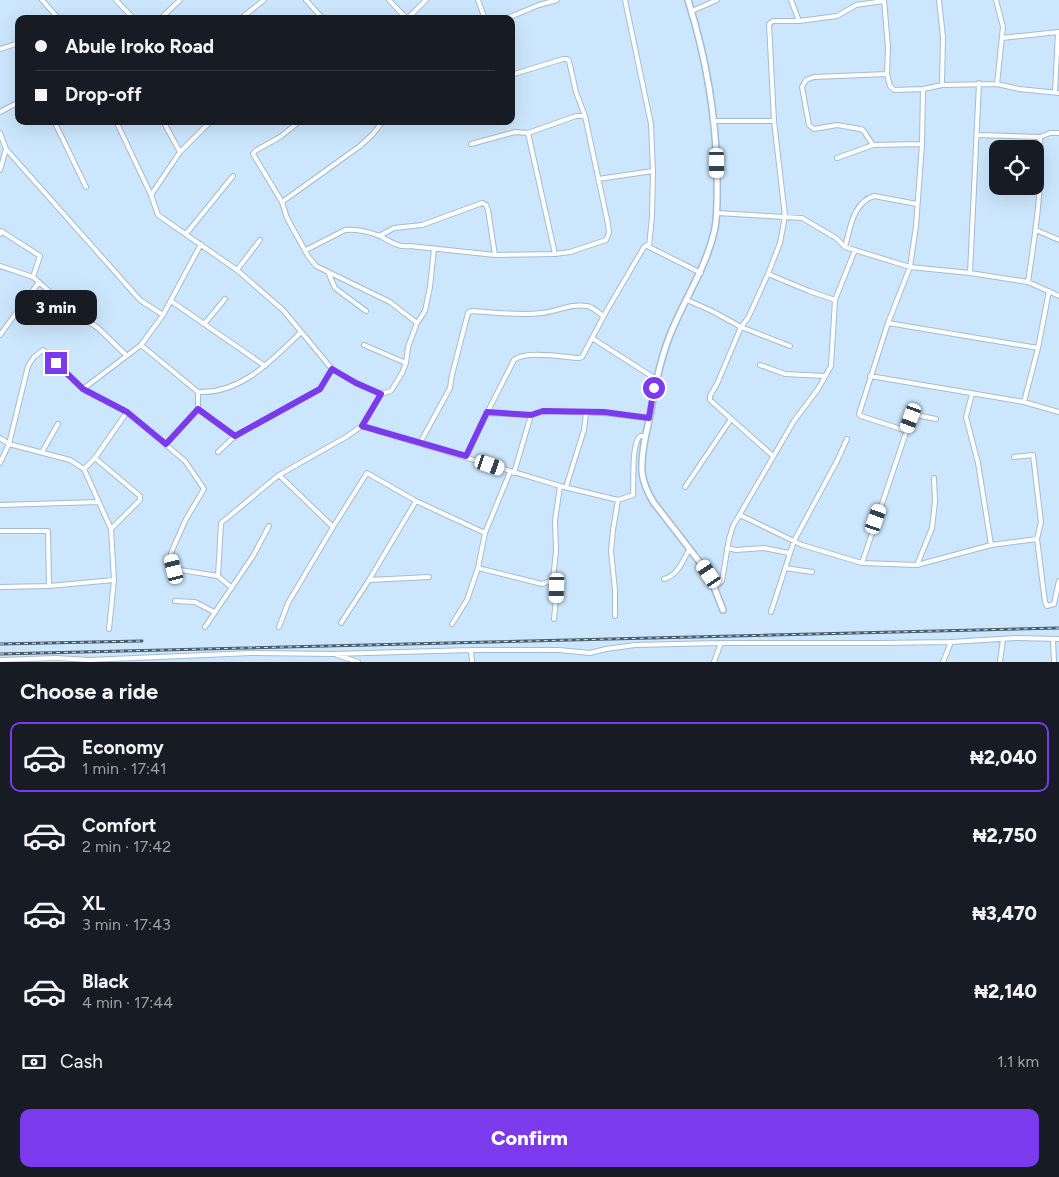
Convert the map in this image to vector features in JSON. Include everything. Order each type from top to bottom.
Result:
[{"type":"street","points":[[42,0],[54,15]]},
{"type":"street","points":[[116,0],[130,15]]},
{"type":"street","points":[[164,15],[180,0]]},
{"type":"street","points":[[245,15],[264,0]]},
{"type":"street","points":[[306,0],[319,15]]},
{"type":"street","points":[[389,0],[403,15]]},
{"type":"street","points":[[411,15],[426,0]]},
{"type":"street","points":[[478,0],[484,15]]},
{"type":"street","points":[[514,15],[557,0]]},
{"type":"street","points":[[625,0],[651,124],[653,171],[649,248]]},
{"type":"street","points":[[688,0],[706,67],[714,121],[717,163],[717,213],[711,244],[701,273],[665,347],[656,378],[645,436],[642,473],[649,495],[689,550],[701,563],[723,610]]},
{"type":"street","points":[[692,11],[717,0]]},
{"type":"street","points":[[791,0],[799,21]]},
{"type":"street","points":[[939,0],[943,37],[942,85]]},
{"type":"street","points":[[996,0],[1003,27],[997,84]]},
{"type":"street","points":[[774,456],[712,403],[710,396],[741,327],[748,318],[768,274],[780,243],[785,216],[774,121],[769,24],[773,21],[799,21],[837,16],[856,5],[884,1],[888,47],[887,74],[890,86],[894,90],[979,83],[1057,93],[1059,32],[1002,38]]},
{"type":"street","points":[[0,49],[15,43]]},
{"type":"street","points":[[306,250],[345,230],[379,236],[392,244],[404,247],[410,246],[495,255],[570,252],[606,240],[609,233],[585,116],[576,92],[569,61],[567,59],[515,74]]},
{"type":"street","points":[[873,145],[863,130],[860,129],[837,125],[814,129],[811,127],[809,125],[802,87],[806,80],[814,77],[887,74]]},
{"type":"street","points":[[970,273],[979,83]]},
{"type":"street","points":[[906,431],[859,414],[888,323],[910,267],[916,226],[922,144],[923,89]]},
{"type":"street","points":[[0,112],[15,104]]},
{"type":"street","points":[[471,144],[515,132],[528,132],[576,116],[585,116]]},
{"type":"street","points":[[714,121],[774,121]]},
{"type":"street","points":[[56,125],[86,187]]},
{"type":"street","points":[[118,125],[151,195],[158,215],[237,270],[283,310],[300,333],[332,369],[356,383],[381,394],[391,391],[406,364],[408,347],[427,302],[434,249]]},
{"type":"street","points":[[165,125],[180,152]]},
{"type":"street","points":[[151,195],[180,152],[207,125]]},
{"type":"street","points":[[295,125],[253,154],[282,202],[287,218],[308,256],[316,266],[390,302],[417,323]]},
{"type":"street","points":[[282,202],[360,146],[380,125]]},
{"type":"street","points":[[528,132],[555,254]]},
{"type":"street","points":[[0,133],[6,149],[140,300],[163,315]]},
{"type":"street","points":[[978,135],[1040,138],[1050,133],[1059,134]]},
{"type":"street","points":[[1028,282],[1036,230],[1041,156],[1040,138]]},
{"type":"street","points":[[837,158],[873,145],[922,144]]},
{"type":"street","points":[[0,170],[6,149]]},
{"type":"street","points":[[598,179],[653,171]]},
{"type":"street","points":[[186,234],[233,176]]},
{"type":"street","points":[[845,247],[857,209],[868,198],[874,196],[917,204]]},
{"type":"street","points":[[379,236],[394,228],[422,225],[482,203],[486,205],[488,210],[495,255]]},
{"type":"street","points":[[717,213],[802,218],[836,238],[845,247],[910,267],[970,273],[1028,282],[1059,296]]},
{"type":"street","points":[[1036,230],[1059,240]]},
{"type":"street","points":[[0,234],[2,231],[40,256],[33,276]]},
{"type":"street","points":[[237,270],[260,240]]},
{"type":"street","points":[[83,389],[141,345],[163,315],[201,244]]},
{"type":"street","points":[[466,456],[517,357],[540,355],[580,358],[603,316],[647,245],[649,248],[701,273]]},
{"type":"street","points":[[714,588],[722,581],[727,548],[733,526],[794,421],[830,366],[835,300],[855,250]]},
{"type":"street","points":[[0,266],[33,276],[67,307],[98,328],[126,355]]},
{"type":"street","points":[[328,272],[335,288],[366,311]]},
{"type":"street","points":[[768,274],[809,292],[835,300]]},
{"type":"street","points":[[0,335],[39,282]]},
{"type":"street","points":[[1024,402],[1038,348],[1049,291]]},
{"type":"street","points":[[205,323],[225,300]]},
{"type":"street","points":[[687,300],[741,327],[790,346]]},
{"type":"street","points":[[171,301],[265,366]]},
{"type":"street","points":[[420,443],[450,388],[468,312],[543,314],[554,309],[585,305],[603,316]]},
{"type":"street","points":[[888,323],[1038,348]]},
{"type":"street","points":[[141,345],[198,392],[211,392],[234,386],[265,366],[300,333]]},
{"type":"street","points":[[592,338],[656,378]]},
{"type":"street","points":[[364,345],[406,364]]},
{"type":"street","points":[[0,462],[9,444],[28,366],[34,357],[43,350],[83,389],[127,412],[186,461],[204,490],[186,519],[170,553],[174,569],[218,576],[232,588]]},
{"type":"street","points":[[760,365],[785,374],[825,376]]},
{"type":"street","points":[[218,452],[235,436],[320,389],[332,369]]},
{"type":"street","points":[[870,376],[1024,402],[1059,412]]},
{"type":"street","points":[[166,444],[198,409],[198,392]]},
{"type":"street","points":[[218,576],[221,523],[279,475],[362,426],[381,394]]},
{"type":"street","points":[[972,394],[966,417],[978,464],[991,545]]},
{"type":"street","points":[[198,409],[235,436]]},
{"type":"street","points":[[487,412],[531,415],[543,411],[604,412],[649,418]]},
{"type":"street","points":[[84,469],[95,458],[127,412]]},
{"type":"street","points":[[566,487],[584,430],[586,413]]},
{"type":"street","points":[[452,624],[467,600],[478,568],[486,533],[512,472],[531,415]]},
{"type":"street","points":[[862,564],[906,431],[913,416],[936,419]]},
{"type":"street","points":[[685,487],[732,419]]},
{"type":"street","points":[[42,452],[58,424]]},
{"type":"street","points":[[362,426],[560,486],[618,500],[633,495],[637,439],[640,436],[645,436]]},
{"type":"street","points":[[0,438],[9,444],[70,460],[84,469],[111,529],[114,580],[110,629]]},
{"type":"street","points":[[771,612],[794,541],[847,439]]},
{"type":"street","points":[[1014,457],[1033,455],[1041,522],[1037,538],[1047,606],[1054,604],[1056,600],[1059,580]]},
{"type":"street","points":[[95,458],[140,496],[140,500],[111,529]]},
{"type":"street","points":[[279,627],[288,603],[367,473],[416,501],[486,533]]},
{"type":"street","points":[[279,475],[333,527]]},
{"type":"street","points":[[917,564],[932,528],[935,502],[934,478]]},
{"type":"street","points":[[554,619],[557,588],[553,580],[556,551],[555,521],[560,486]]},
{"type":"street","points":[[615,616],[615,590],[611,551],[612,530],[618,500]]},
{"type":"street","points":[[341,623],[416,501]]},
{"type":"street","points":[[0,505],[98,502]]},
{"type":"street","points":[[740,515],[818,551],[862,564],[917,564],[991,545],[1037,538]]},
{"type":"street","points":[[205,627],[253,556],[269,526]]},
{"type":"street","points":[[0,531],[48,531],[47,562],[49,586]]},
{"type":"street","points":[[727,548],[736,550],[764,548],[789,553]]},
{"type":"street","points":[[664,579],[676,573],[689,550]]},
{"type":"street","points":[[478,568],[542,584],[553,580]]},
{"type":"street","points":[[785,568],[812,572]]},
{"type":"street","points":[[369,580],[429,577]]},
{"type":"street","points":[[0,587],[49,586],[114,580]]},
{"type":"street","points":[[175,601],[195,602],[214,612]]},
{"type":"street","points":[[1000,662],[1003,639]]},
{"type":"street","points":[[0,660],[56,658],[89,661],[145,660],[252,653],[333,654],[471,650],[559,650],[590,653],[635,645],[1059,639]]},
{"type":"street","points":[[1052,640],[1054,662]]},
{"type":"street","points":[[943,662],[951,642]]},
{"type":"street","points":[[714,662],[721,643]]},
{"type":"street","points":[[471,650],[472,662]]},
{"type":"street","points":[[333,654],[358,662]]},
{"type":"railway","points":[[0,654],[1059,628]]},
{"type":"railway","points":[[0,644],[142,641]]},
{"type":"route","points":[[56,363],[83,389],[127,412],[166,444],[198,409],[235,436],[320,389],[332,369],[356,383],[381,394],[362,426],[436,449],[466,456],[487,412],[531,415],[543,411],[604,412],[649,418],[654,388]]}]
